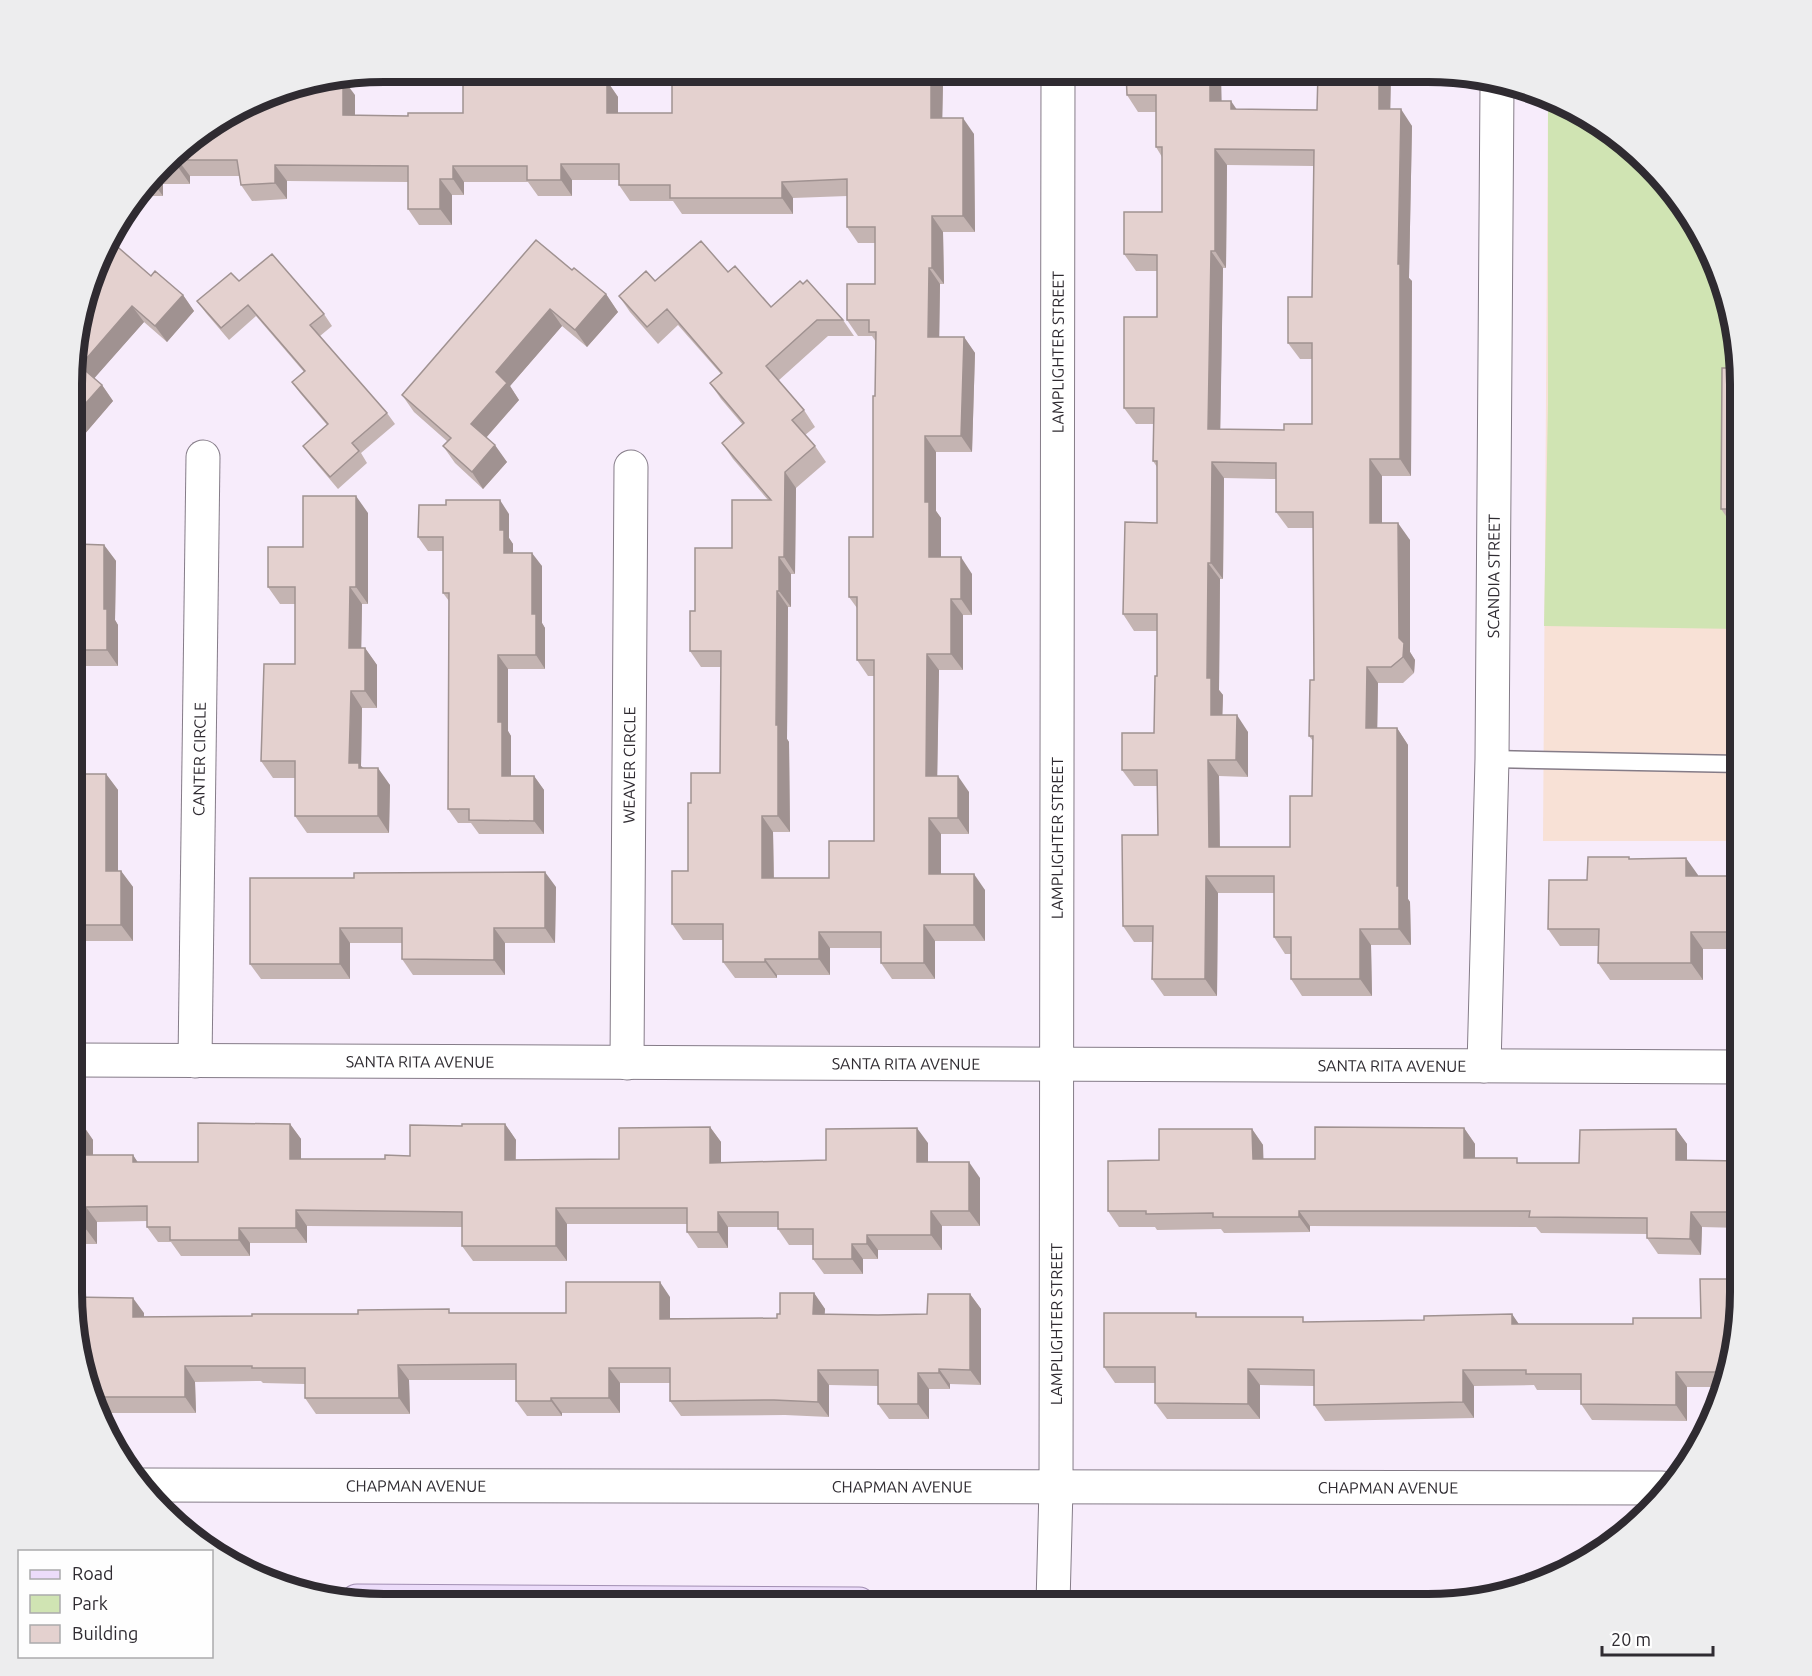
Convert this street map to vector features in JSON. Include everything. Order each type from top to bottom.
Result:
[{"type":"street","name":"LAMPLIGHTER STREET","points":[[1053,1594],[1056,1488],[1058,82]]},
{"type":"street","name":"SCANDIA STREET","points":[[1484,1066],[1492,759],[1497,91]]},
{"type":"street","name":"CANTER CIRCLE","points":[[195,1061],[203,457]]},
{"type":"street","name":"WEAVER CIRCLE","points":[[627,1063],[631,467]]},
{"type":"street","name":"SANTA RITA AVENUE","points":[[83,1060],[1730,1067]]},
{"type":"street","name":"CHAPMAN AVENUE","points":[[153,1485],[1657,1488]]},
{"type":"lane","points":[[1492,759],[1730,764]]},
{"type":"shaded area","points":[[1548,108],[1595,133],[1627,157],[1655,185],[1679,217],[1698,251],[1713,288],[1724,326],[1730,385],[1730,841],[1543,841]]},
{"type":"green space","points":[[1548,108],[1595,133],[1627,157],[1655,185],[1689,234],[1713,288],[1724,326],[1730,385],[1730,629],[1544,626],[1548,404]]},
{"type":"building","points":[[463,82],[607,82],[607,113],[672,113],[672,83],[931,82],[931,118],[963,118],[963,216],[932,216],[932,268],[929,268],[928,337],[964,337],[961,436],[925,436],[925,502],[929,502],[929,557],[961,557],[961,599],[951,599],[951,654],[927,654],[926,776],[958,776],[958,818],[929,818],[929,874],[974,874],[974,925],[924,925],[924,963],[881,963],[881,932],[819,932],[819,959],[723,962],[723,924],[672,924],[672,871],[688,871],[688,803],[691,803],[691,773],[720,773],[721,651],[690,651],[690,611],[695,611],[695,548],[732,548],[732,500],[771,500],[722,443],[744,423],[710,383],[722,373],[667,309],[647,327],[619,296],[646,271],[655,281],[701,241],[728,272],[735,266],[771,307],[800,281],[803,284],[807,280],[843,320],[817,320],[766,366],[804,410],[792,420],[815,446],[785,472],[784,557],[779,557],[779,591],[777,591],[778,816],[762,816],[762,878],[829,878],[829,841],[874,841],[874,660],[857,660],[857,597],[849,597],[849,537],[873,537],[873,396],[875,396],[876,332],[869,332],[869,320],[847,320],[847,284],[875,284],[875,227],[847,227],[847,179],[782,182],[782,198],[670,198],[670,185],[619,185],[619,164],[561,164],[561,180],[527,180],[527,166],[453,166],[453,179],[440,179],[440,209],[408,209],[408,166],[275,165],[275,183],[241,185],[237,160],[182,160],[217,133],[251,114],[306,93],[343,85],[343,115],[408,116],[408,113],[463,113]]},
{"type":"building","points":[[1126,82],[1210,82],[1210,101],[1231,101],[1231,109],[1317,110],[1318,82],[1379,82],[1379,109],[1401,109],[1398,264],[1400,264],[1400,459],[1370,459],[1370,523],[1398,523],[1399,638],[1404,643],[1403,657],[1391,667],[1367,667],[1366,728],[1397,728],[1399,929],[1360,929],[1360,979],[1291,979],[1291,937],[1274,937],[1274,876],[1206,876],[1205,979],[1152,979],[1153,926],[1123,926],[1122,835],[1158,835],[1157,770],[1122,770],[1122,733],[1154,733],[1155,676],[1157,676],[1157,614],[1123,614],[1125,522],[1157,523],[1157,461],[1153,461],[1154,408],[1124,408],[1124,317],[1157,317],[1157,255],[1124,254],[1124,212],[1162,212],[1162,147],[1156,147],[1156,95],[1127,95]],"holes":[[[1215,149],[1314,150],[1312,297],[1288,297],[1288,343],[1312,343],[1312,424],[1284,424],[1284,430],[1208,429],[1211,251],[1215,251]],[[1212,462],[1276,463],[1276,512],[1313,512],[1314,680],[1310,680],[1309,736],[1313,736],[1312,796],[1290,796],[1290,847],[1209,847],[1208,760],[1236,760],[1237,715],[1211,715],[1211,678],[1207,678]]]},
{"type":"building","points":[[536,240],[606,294],[575,330],[550,309],[496,372],[507,383],[471,424],[495,445],[472,472],[443,446],[451,438],[402,395]]},
{"type":"building","points":[[117,246],[151,276],[155,271],[183,295],[155,326],[132,306],[83,362],[93,306]]},
{"type":"building","points":[[272,254],[324,314],[310,325],[387,413],[352,443],[359,451],[330,477],[303,446],[328,424],[292,382],[305,371],[248,305],[221,328],[197,301],[231,273],[239,281]]},
{"type":"building","points":[[1722,368],[1729,368],[1730,509],[1721,509]]},
{"type":"building","points":[[83,369],[102,385],[83,406]]},
{"type":"building","points":[[303,496],[356,496],[356,587],[350,587],[349,648],[365,648],[365,691],[351,691],[349,763],[359,763],[359,768],[378,768],[378,816],[295,816],[295,761],[261,761],[264,664],[295,664],[295,587],[268,587],[268,547],[303,547]]},
{"type":"building","points":[[446,500],[500,500],[500,530],[504,530],[504,553],[532,553],[532,614],[536,614],[536,655],[498,655],[498,722],[502,722],[502,776],[534,776],[534,821],[469,820],[469,809],[448,809],[449,593],[443,593],[443,537],[418,537],[419,505],[446,505]]},
{"type":"building","points":[[83,544],[104,545],[104,609],[107,609],[107,650],[83,650]]},
{"type":"building","points":[[83,774],[106,774],[106,871],[121,871],[121,925],[83,925]]},
{"type":"building","points":[[1588,857],[1686,858],[1686,876],[1730,876],[1730,932],[1691,932],[1691,963],[1598,963],[1599,929],[1548,929],[1549,880],[1587,880]]},
{"type":"building","points":[[545,872],[545,928],[494,928],[494,960],[402,959],[402,928],[340,928],[340,964],[250,964],[250,878],[354,878],[354,873]]},
{"type":"building","points":[[198,1123],[290,1124],[290,1159],[385,1159],[385,1155],[410,1156],[410,1125],[505,1124],[505,1160],[619,1159],[619,1128],[710,1127],[710,1163],[826,1160],[826,1129],[917,1128],[917,1162],[969,1162],[969,1211],[931,1211],[931,1235],[867,1235],[867,1244],[852,1244],[852,1259],[813,1259],[813,1229],[778,1229],[778,1212],[718,1212],[718,1232],[687,1232],[687,1208],[556,1208],[556,1246],[462,1246],[462,1212],[296,1210],[296,1228],[239,1228],[239,1240],[170,1240],[170,1227],[147,1227],[147,1206],[86,1207],[86,1229],[83,1229],[83,1155],[133,1155],[133,1162],[198,1162]]},
{"type":"building","points":[[1315,1127],[1464,1128],[1464,1158],[1517,1158],[1517,1163],[1579,1163],[1580,1130],[1676,1129],[1676,1160],[1730,1161],[1730,1212],[1691,1212],[1690,1239],[1647,1238],[1647,1218],[1529,1217],[1530,1211],[1299,1211],[1299,1217],[1213,1217],[1213,1213],[1146,1214],[1146,1211],[1108,1211],[1108,1161],[1159,1160],[1159,1129],[1252,1129],[1253,1159],[1315,1159]]},
{"type":"building","points":[[1700,1279],[1729,1279],[1727,1331],[1718,1372],[1676,1372],[1676,1405],[1581,1404],[1581,1374],[1526,1374],[1526,1370],[1463,1370],[1463,1402],[1314,1405],[1314,1370],[1248,1369],[1248,1404],[1155,1403],[1155,1367],[1104,1367],[1104,1313],[1196,1313],[1196,1317],[1303,1317],[1303,1322],[1424,1320],[1424,1316],[1512,1314],[1512,1324],[1633,1324],[1633,1318],[1701,1318]]},
{"type":"building","points":[[566,1282],[660,1282],[660,1319],[777,1318],[777,1314],[780,1314],[780,1293],[814,1293],[813,1314],[927,1314],[928,1294],[970,1294],[970,1370],[939,1369],[939,1373],[918,1373],[918,1404],[878,1404],[878,1370],[818,1370],[818,1402],[670,1401],[670,1368],[609,1368],[609,1398],[551,1398],[551,1401],[516,1401],[516,1364],[398,1365],[399,1398],[305,1398],[305,1368],[252,1368],[252,1366],[185,1366],[185,1397],[102,1397],[88,1350],[83,1297],[133,1298],[133,1317],[358,1314],[358,1310],[449,1309],[449,1313],[566,1313]]}]
